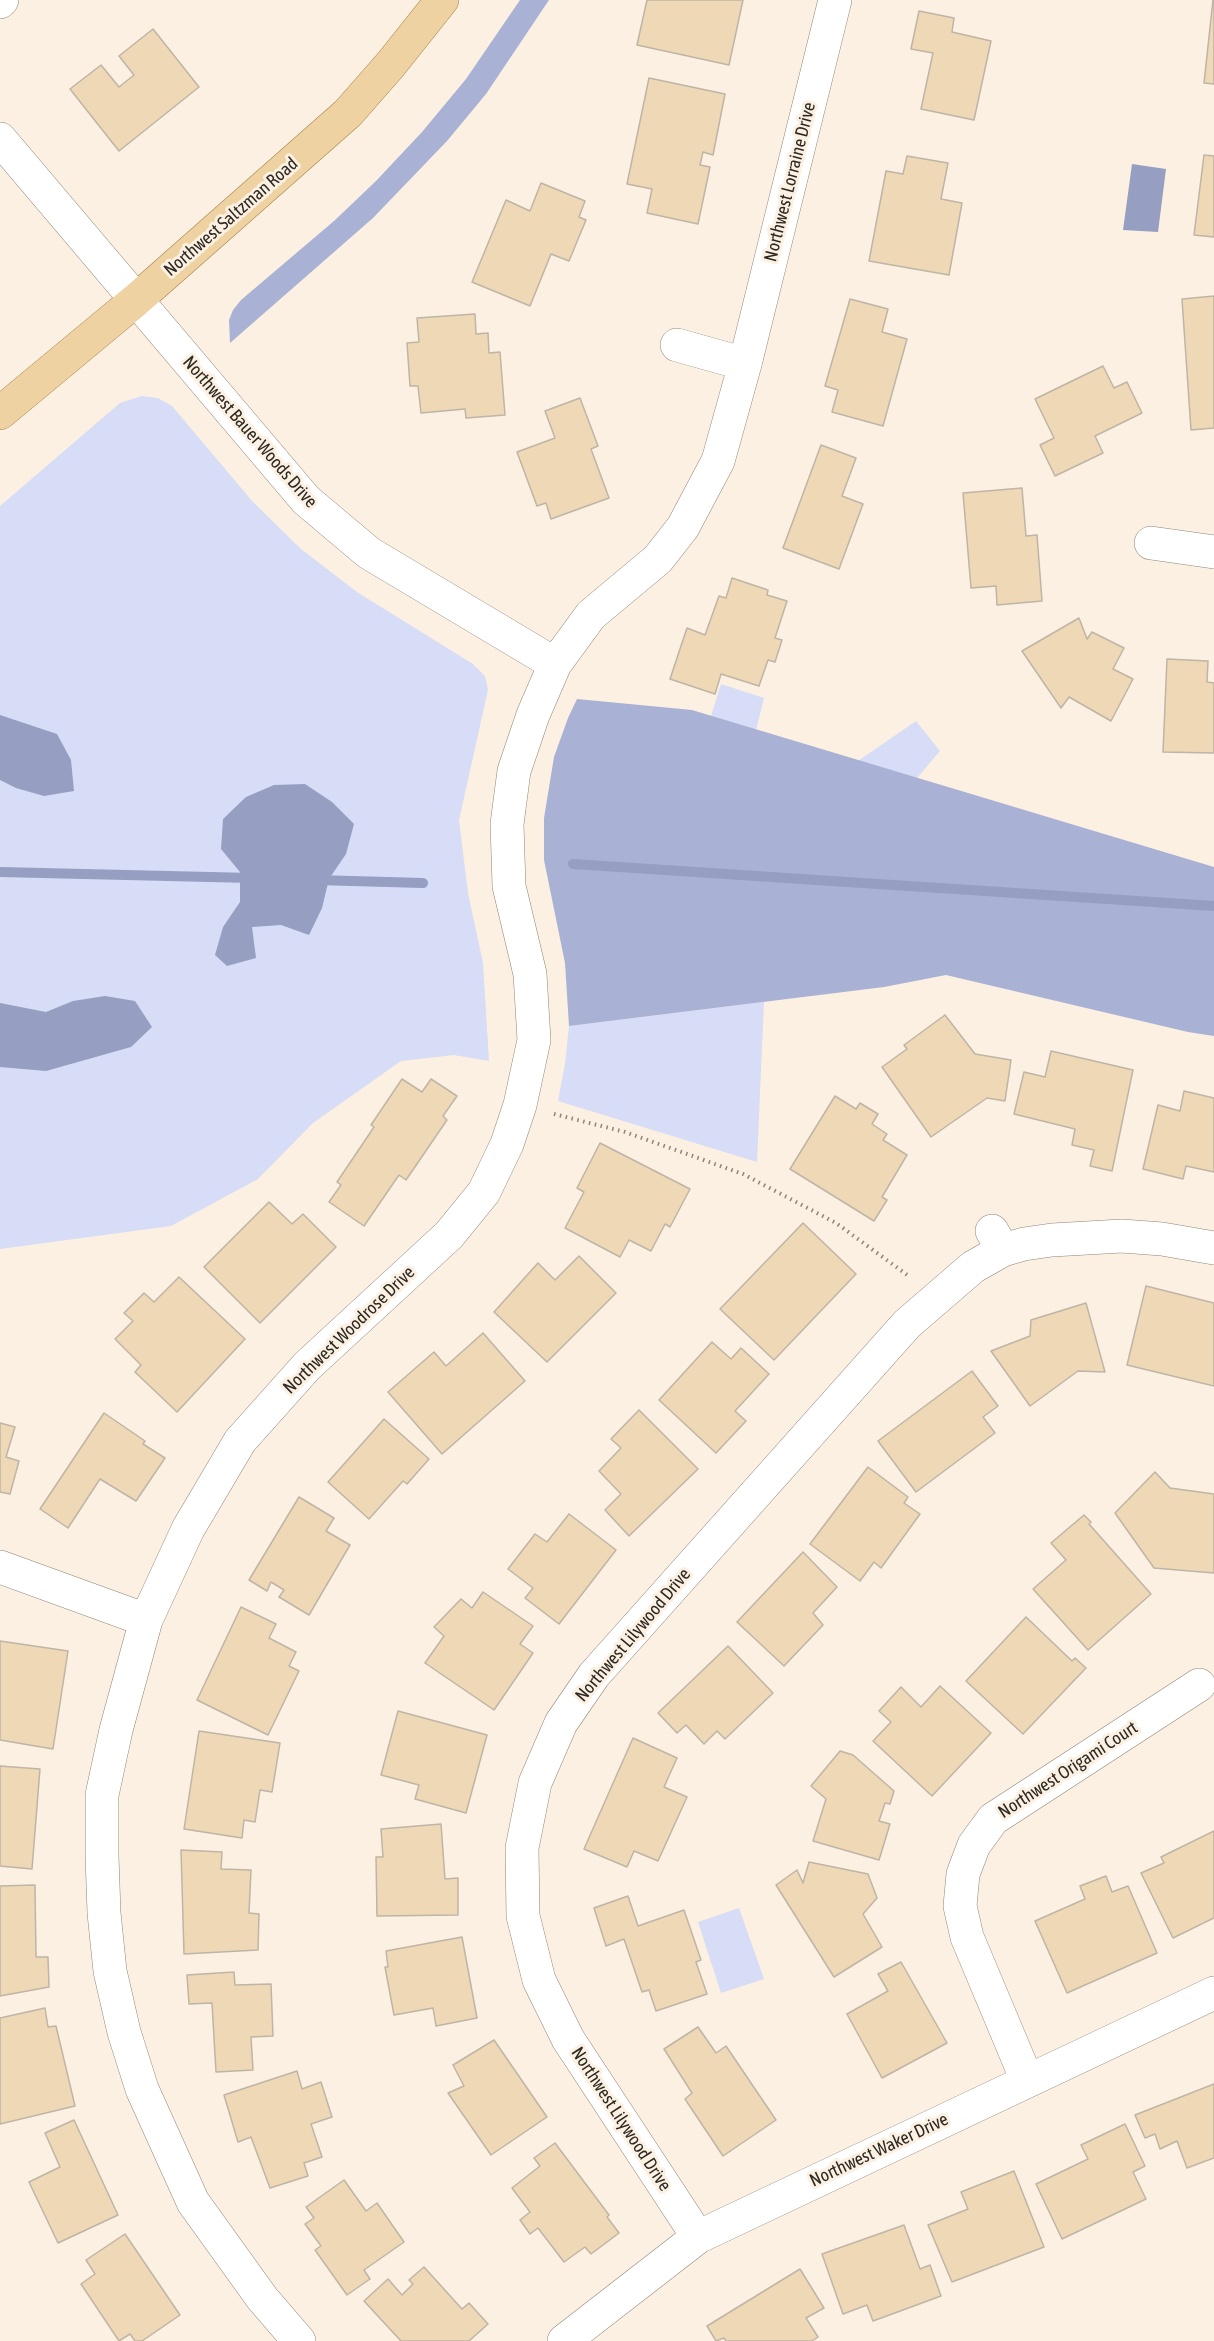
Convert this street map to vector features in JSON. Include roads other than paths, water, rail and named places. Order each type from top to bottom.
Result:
[{"type":"main road","name":"Northwest Saltzman Road","points":[[0,413],[136,300],[348,113],[442,0]]},
{"type":"street","name":"Northwest Lorraine Drive","points":[[555,664],[591,615],[658,559],[683,527],[718,461],[745,364],[835,0]]},
{"type":"street","name":"Northwest Bauer Woods Drive","points":[[0,139],[306,500],[369,553],[555,664]]},
{"type":"street","points":[[677,345],[745,364]]},
{"type":"street","points":[[1151,543],[1214,552]]},
{"type":"street","name":"Northwest Woodrose Drive","points":[[299,2341],[262,2298],[193,2202],[142,2089],[124,2032],[110,1971],[104,1913],[102,1795],[130,1672],[146,1620],[188,1529],[240,1441],[307,1366],[449,1235],[484,1192],[507,1144],[520,1105],[534,1040],[530,974],[509,886],[507,824],[514,771],[533,715],[555,664]]},
{"type":"street","name":"Northwest Lilywood Drive","points":[[698,2237],[568,2039],[539,1980],[523,1916],[522,1848],[535,1783],[561,1723],[594,1675],[907,1324],[973,1268],[998,1240],[1024,1244],[1122,1236],[1162,1239],[1214,1248]]},
{"type":"street","points":[[0,1567],[146,1620]]},
{"type":"street","name":"Northwest Origami Court","points":[[1027,2080],[967,1937],[960,1906],[963,1874],[974,1845],[993,1819],[1199,1685]]},
{"type":"street","name":"Northwest Waker Drive","points":[[564,2341],[698,2237],[1214,1993]]},
{"type":"waterway","points":[[573,864],[1214,906]]},
{"type":"waterway","points":[[0,872],[252,878]]},
{"type":"waterway","points":[[316,880],[423,883]]}]
